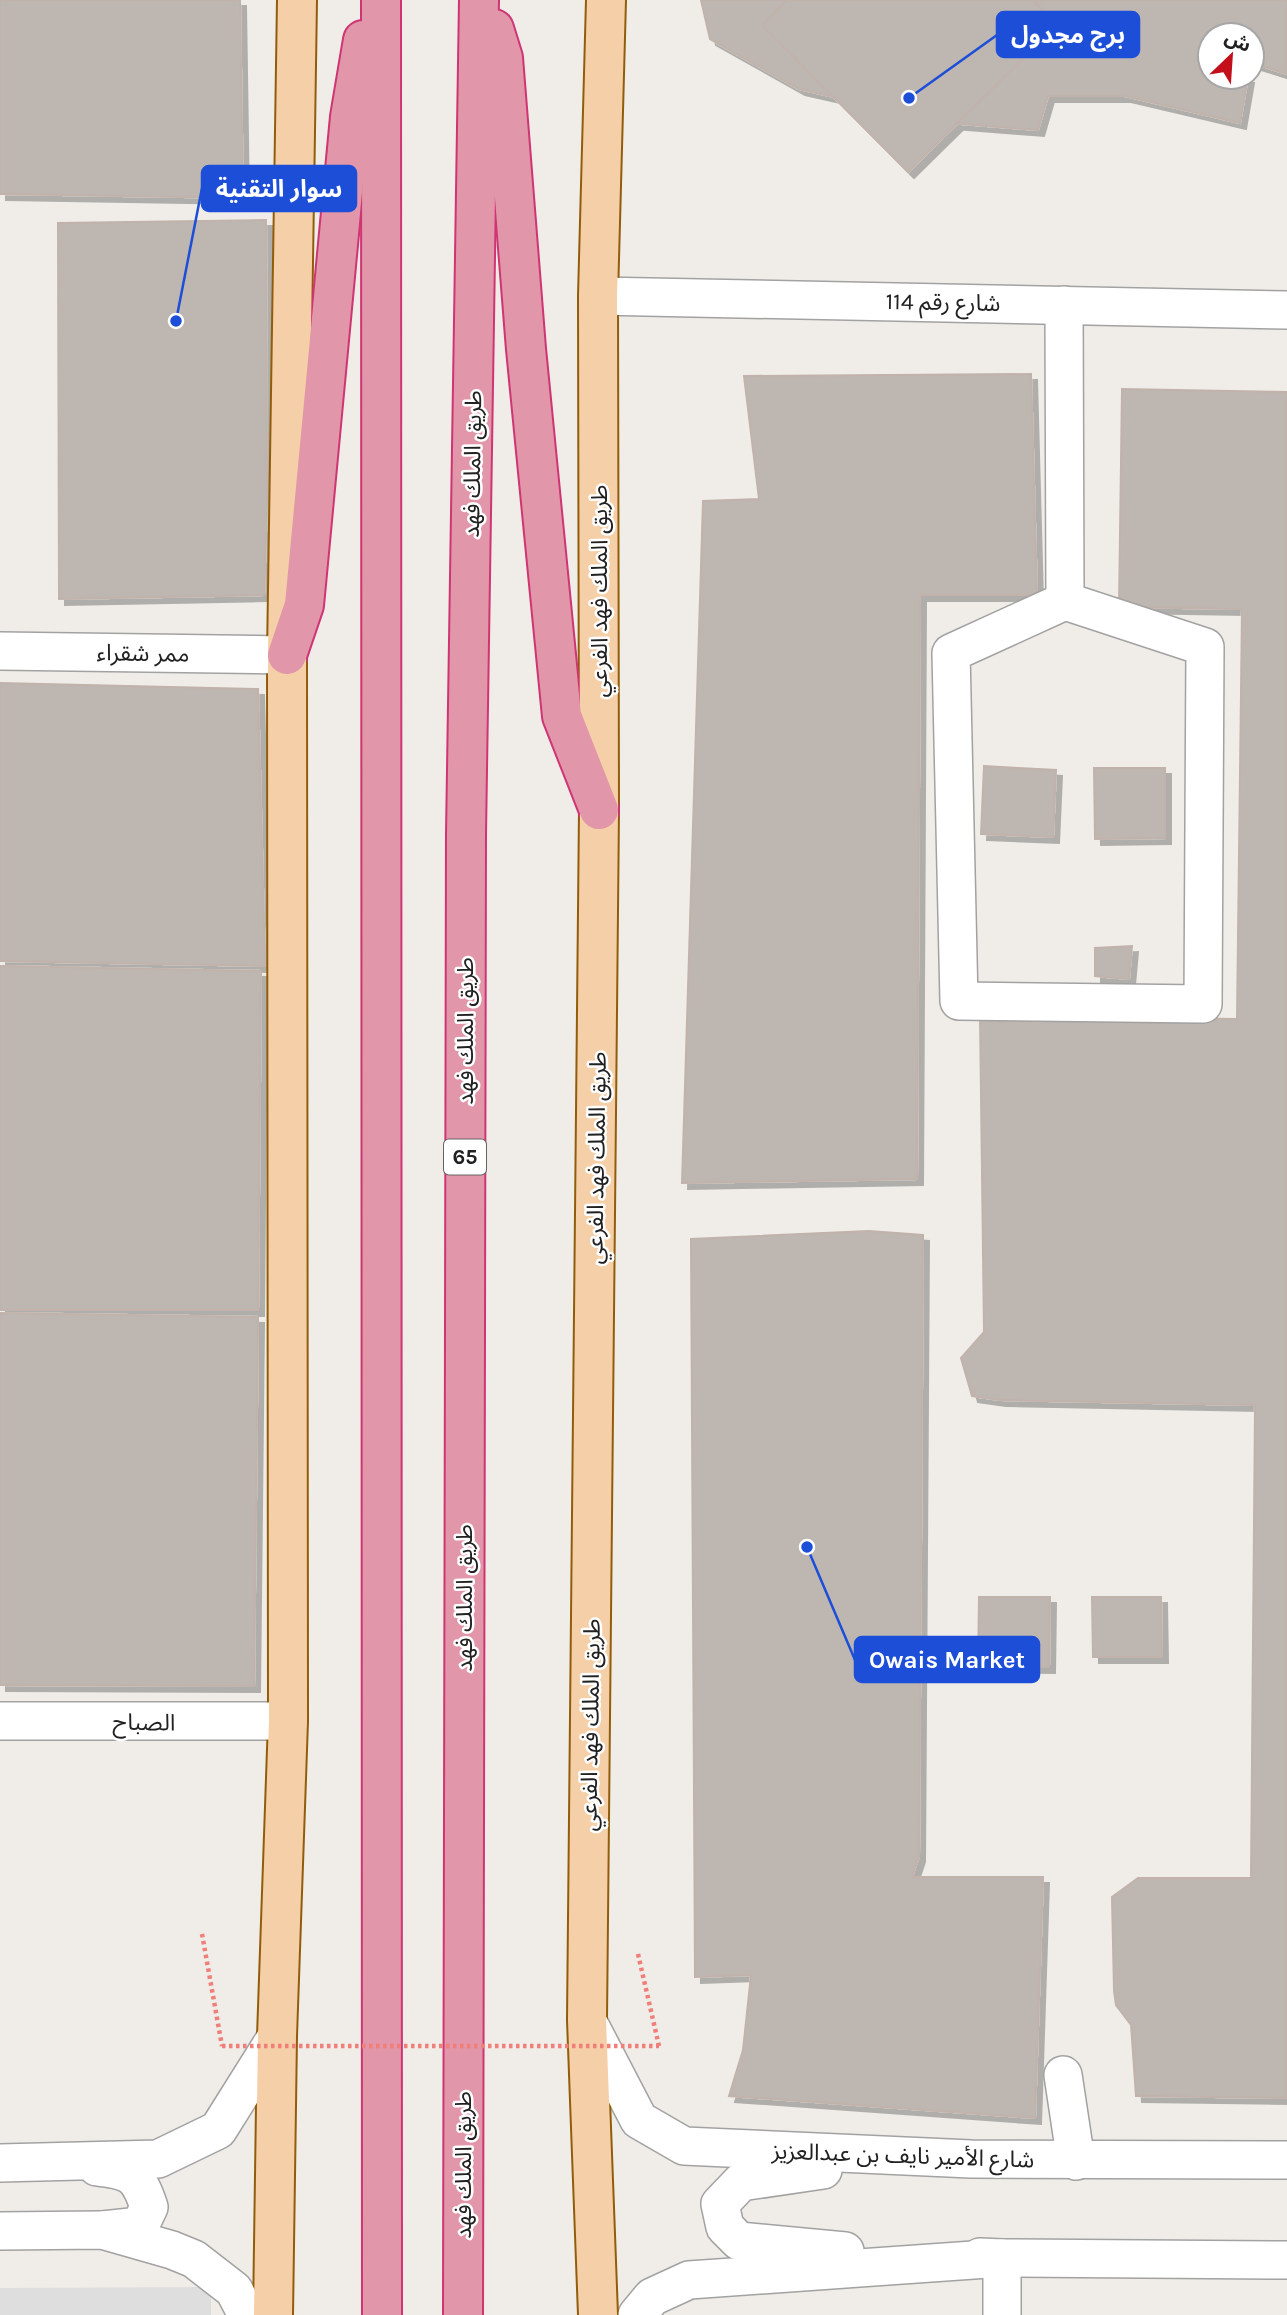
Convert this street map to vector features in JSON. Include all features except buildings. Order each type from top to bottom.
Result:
[{"type":"highway","points":[[287,655],[304,605],[350,117],[370,0]]},
{"type":"highway","points":[[381,0],[382,2315]]},
{"type":"highway","name":"طريق الملك فهد","points":[[463,2315],[466,834],[480,0]]},
{"type":"highway","points":[[486,0],[503,58],[526,349],[562,716],[599,810]]},
{"type":"main road","points":[[273,2315],[277,2036],[288,1721],[287,655],[297,0]]},
{"type":"main road","name":"طريق الملك فهد الفرعي","points":[[598,2315],[587,2020],[599,810],[598,296],[606,0]]},
{"type":"street","name":"شارع رقم 114","points":[[598,296],[1287,310]]},
{"type":"street","points":[[1064,305],[1065,601]]},
{"type":"street","points":[[1065,601],[1205,647],[1203,1004],[959,1001],[951,653],[1065,601]]},
{"type":"street","name":"ممر شقراء","points":[[0,651],[287,655]]},
{"type":"street","name":"الصباح","points":[[0,1721],[288,1721]]},
{"type":"street","name":"شارع الأمير نايف بن عبدالعزيز","points":[[587,2020],[639,2120],[684,2146],[971,2159],[1287,2160]]},
{"type":"street","points":[[0,2164],[67,2164],[158,2159],[218,2130],[277,2036]]},
{"type":"street","points":[[1063,2075],[1076,2161]]},
{"type":"street","points":[[971,2159],[801,2171],[741,2182],[720,2204],[725,2227],[738,2241],[823,2250],[1002,2258],[1287,2260]]},
{"type":"street","points":[[0,2231],[102,2230],[139,2226],[149,2207],[141,2182],[124,2171],[67,2164]]},
{"type":"street","points":[[102,2230],[194,2259],[234,2290],[247,2315]]},
{"type":"street","points":[[637,2315],[652,2297],[689,2280],[1002,2258]]},
{"type":"street","points":[[1002,2258],[1002,2315]]},
{"type":"path","points":[[202,1934],[222,2046],[659,2046],[638,1954]]},
{"type":"shaded area","points":[[211,2287],[211,2315],[0,2315],[0,2288]]},
{"type":"place","name":"برج مجدول","points":[[909,98]]},
{"type":"place","name":"سوار التقنية","points":[[176,321]]},
{"type":"place","name":"Owais Market","points":[[807,1547]]}]
